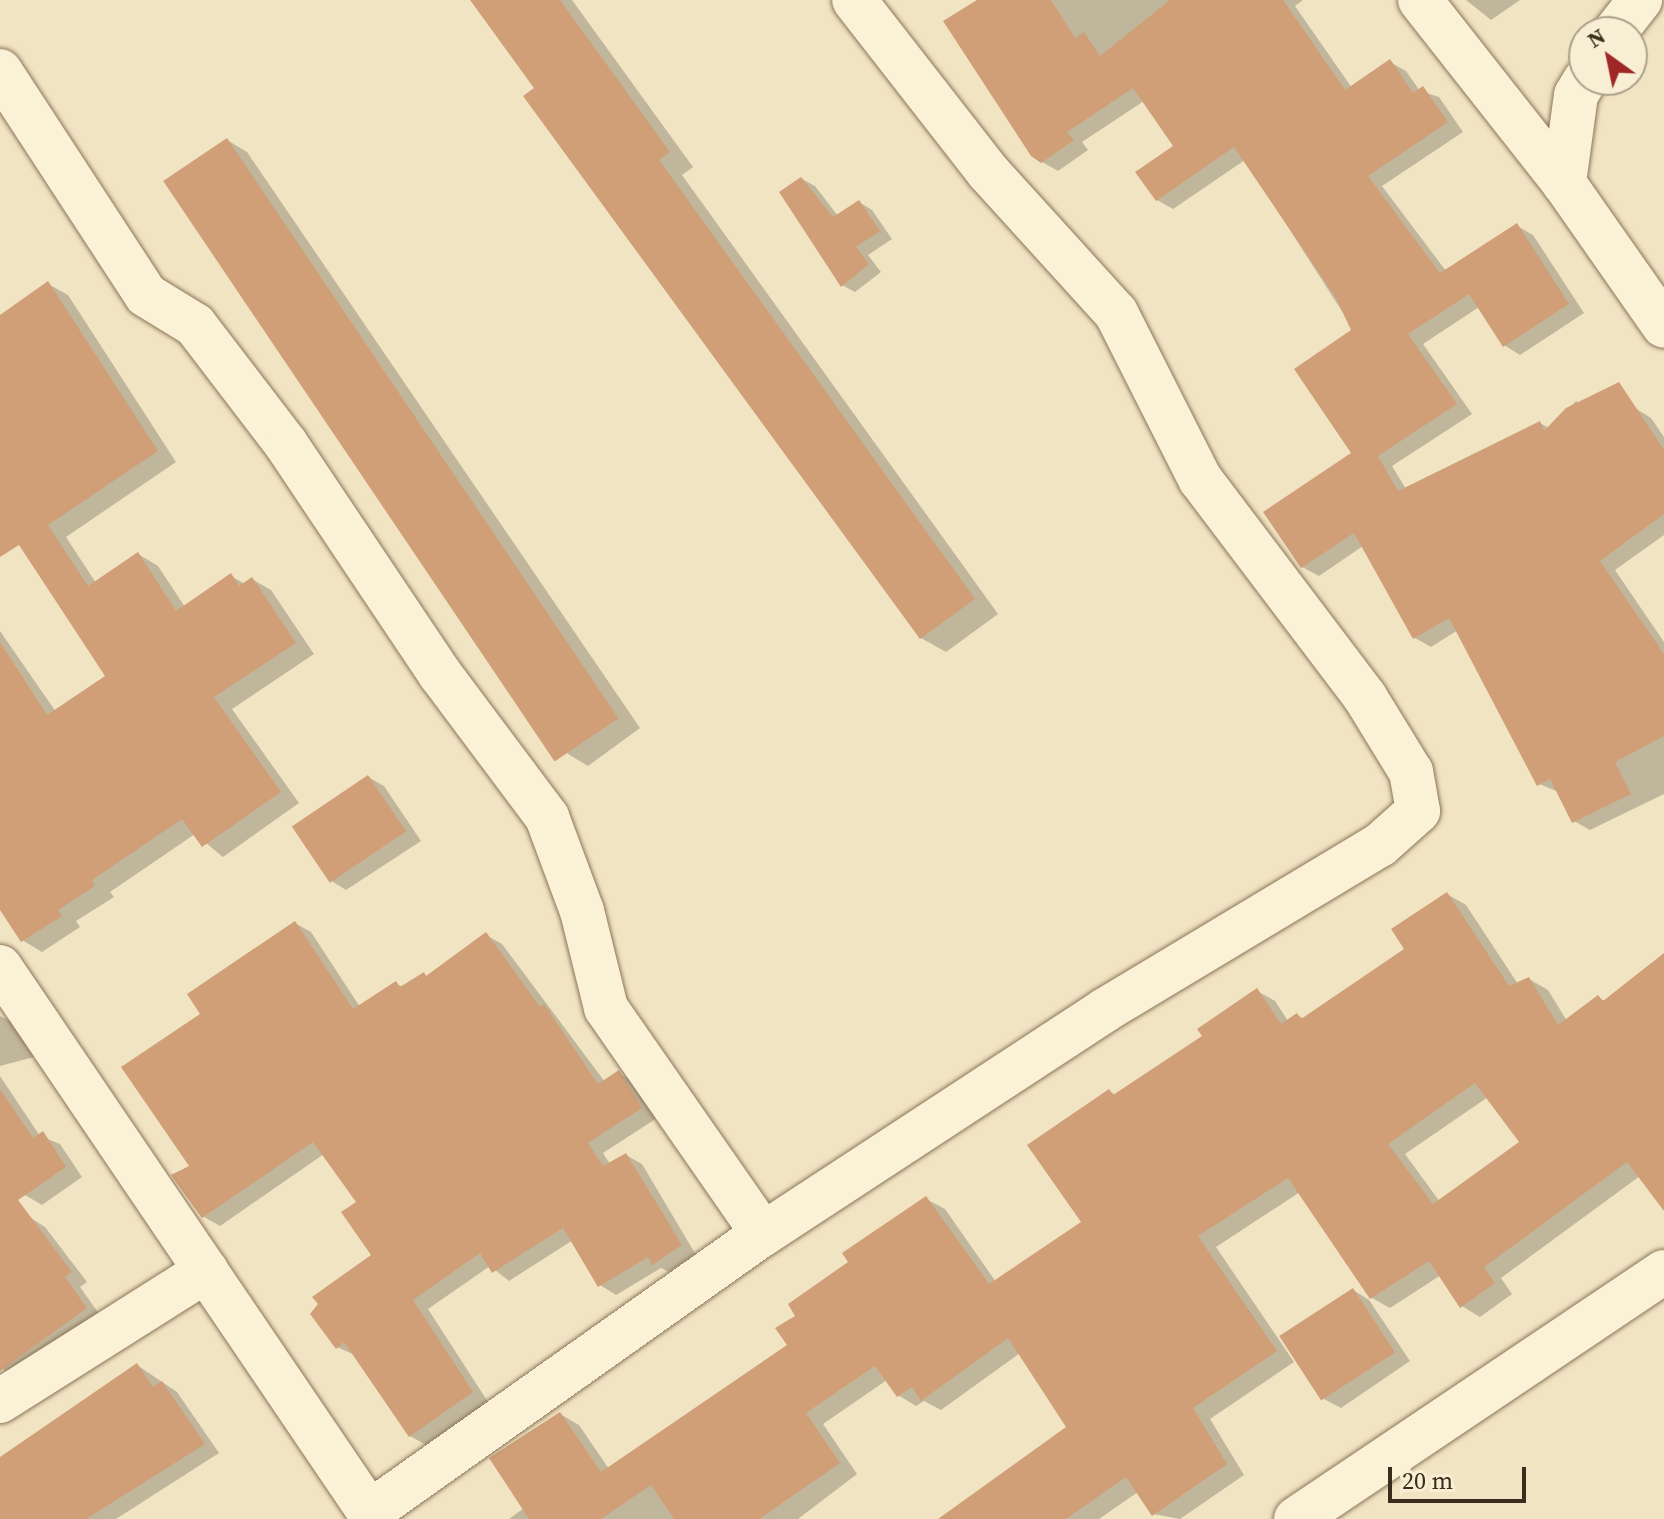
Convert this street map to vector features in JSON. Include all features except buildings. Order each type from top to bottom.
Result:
[{"type":"street","points":[[0,967],[372,1516],[763,1234],[1105,1010],[1380,845],[1418,811],[1411,772],[1365,697],[1200,479],[1116,313],[988,172],[854,0]]},
{"type":"street","points":[[1420,0],[1564,183],[1664,326]]},
{"type":"street","points":[[1628,16],[1640,0]]},
{"type":"street","points":[[0,71],[146,295],[195,325],[204,336],[286,444],[440,674],[547,817],[582,911],[606,1008],[763,1234]]},
{"type":"street","points":[[1564,183],[1576,96]]},
{"type":"street","points":[[0,1401],[206,1271]]},
{"type":"street","points":[[1296,1519],[1664,1272]]}]
